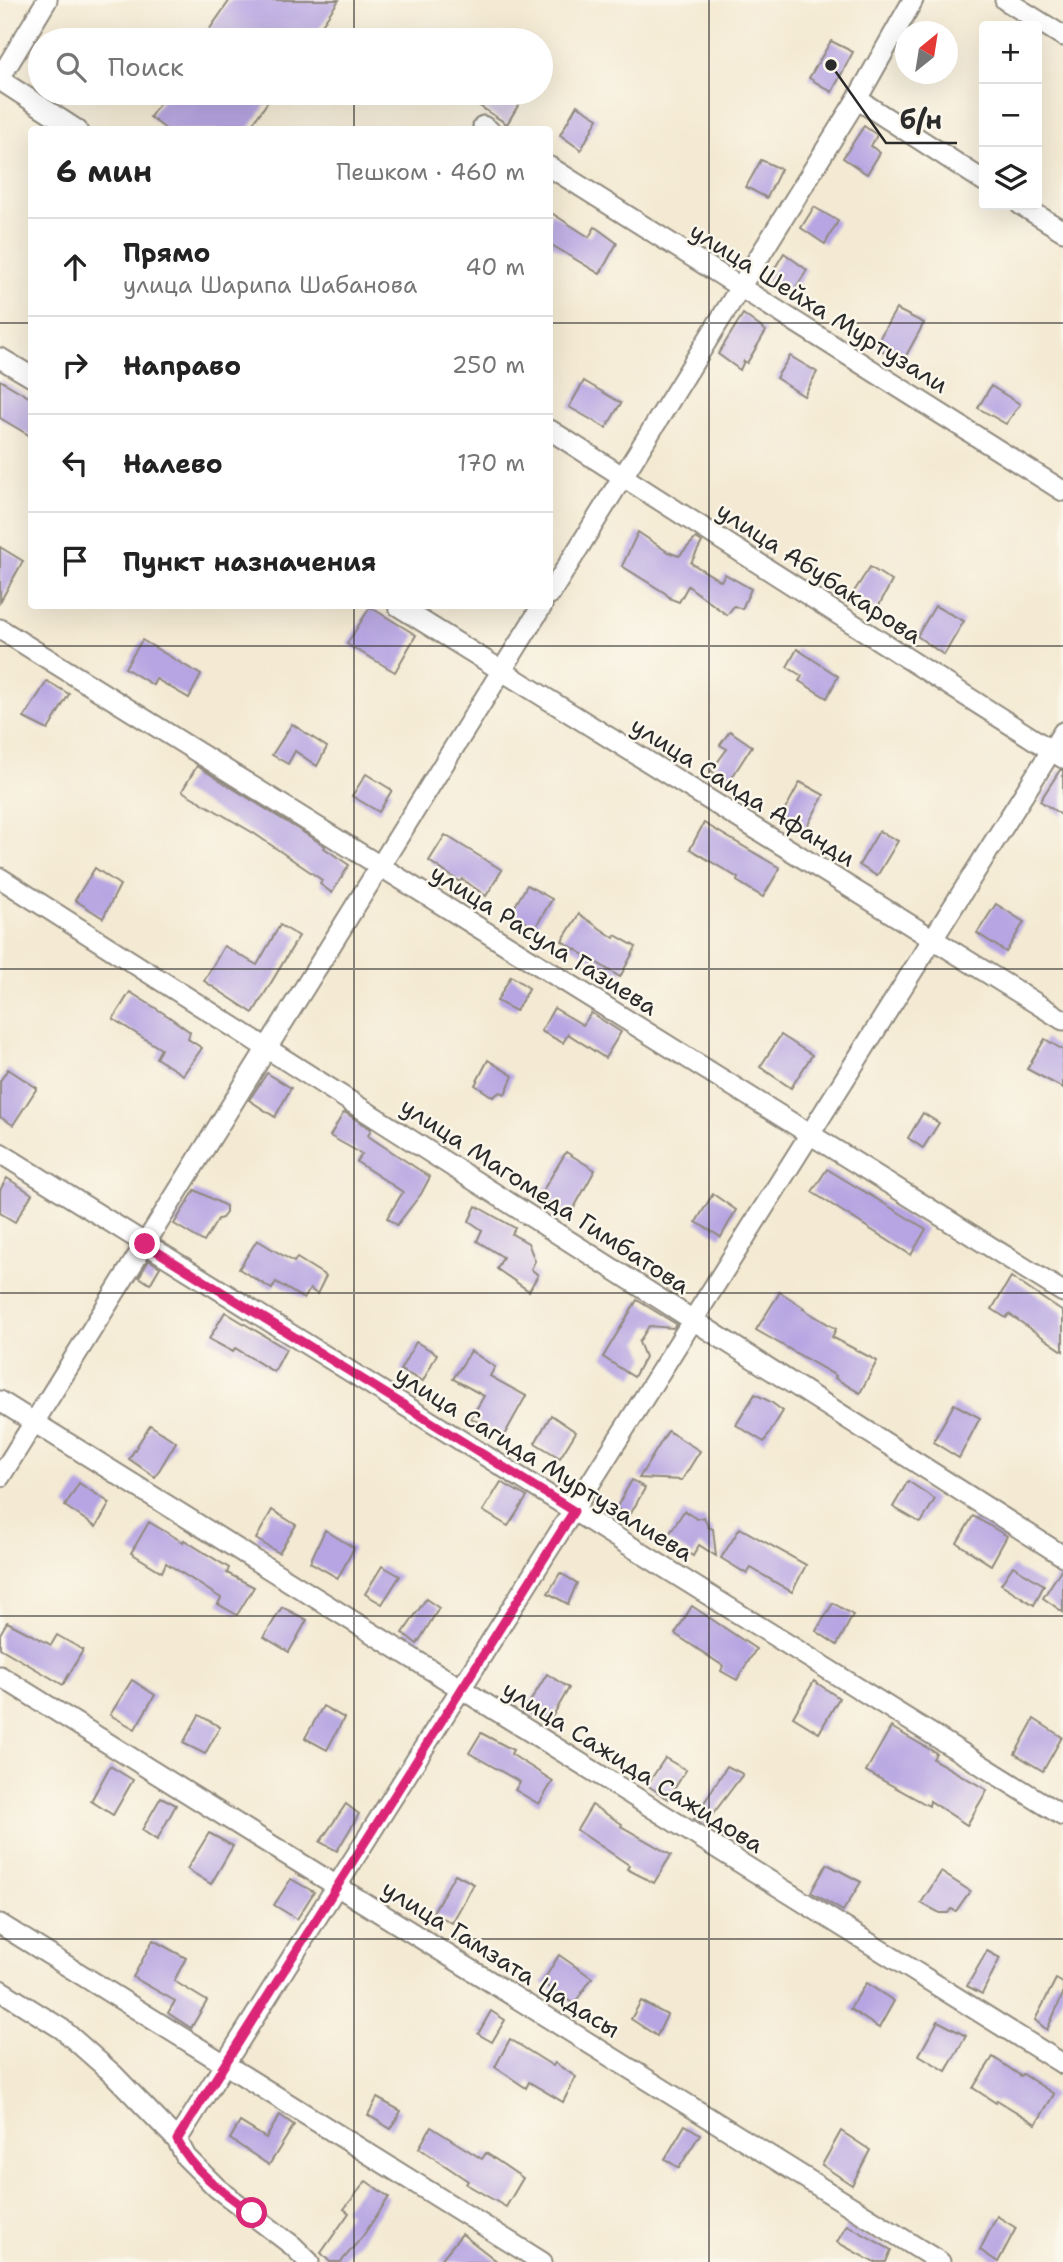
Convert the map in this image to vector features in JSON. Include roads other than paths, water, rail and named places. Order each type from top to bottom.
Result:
[{"type":"street","points":[[30,28],[47,0]]},
{"type":"street","points":[[553,589],[857,99],[913,0]]},
{"type":"street","points":[[1005,0],[1063,36]]},
{"type":"street","points":[[28,32],[0,79],[28,98]]},
{"type":"street","points":[[857,99],[979,178]]},
{"type":"street","points":[[39,105],[71,126]]},
{"type":"street","name":"улица Шейха Муртузали","points":[[553,169],[1063,491]]},
{"type":"street","points":[[1029,210],[1063,231]]},
{"type":"street","points":[[0,358],[28,375]]},
{"type":"street","name":"улица Абубакарова","points":[[553,432],[1057,754]]},
{"type":"street","name":"улица Саида Афанди","points":[[403,609],[1063,1020]]},
{"type":"street","points":[[0,1477],[540,609]]},
{"type":"street","name":"улица Расула Газиева","points":[[0,629],[1063,1292]]},
{"type":"street","points":[[177,2140],[933,939],[1057,754],[1063,732]]},
{"type":"street","name":"улица Магомеда Гимбатова","points":[[0,878],[1063,1556]]},
{"type":"street","name":"улица Сагида Муртузалиева","points":[[0,1153],[1063,1816]]},
{"type":"street","name":"улица Сажида Сажидова","points":[[0,1401],[1063,2064]]},
{"type":"street","name":"улица Гамзата Цадасы","points":[[0,1676],[940,2262]]},
{"type":"street","points":[[0,1924],[542,2262]]},
{"type":"street","points":[[0,1990],[62,2029],[113,2074],[177,2140],[186,2157],[217,2188],[283,2237],[309,2262]]},
{"type":"place","name":"б/н","points":[[831,65]]}]
